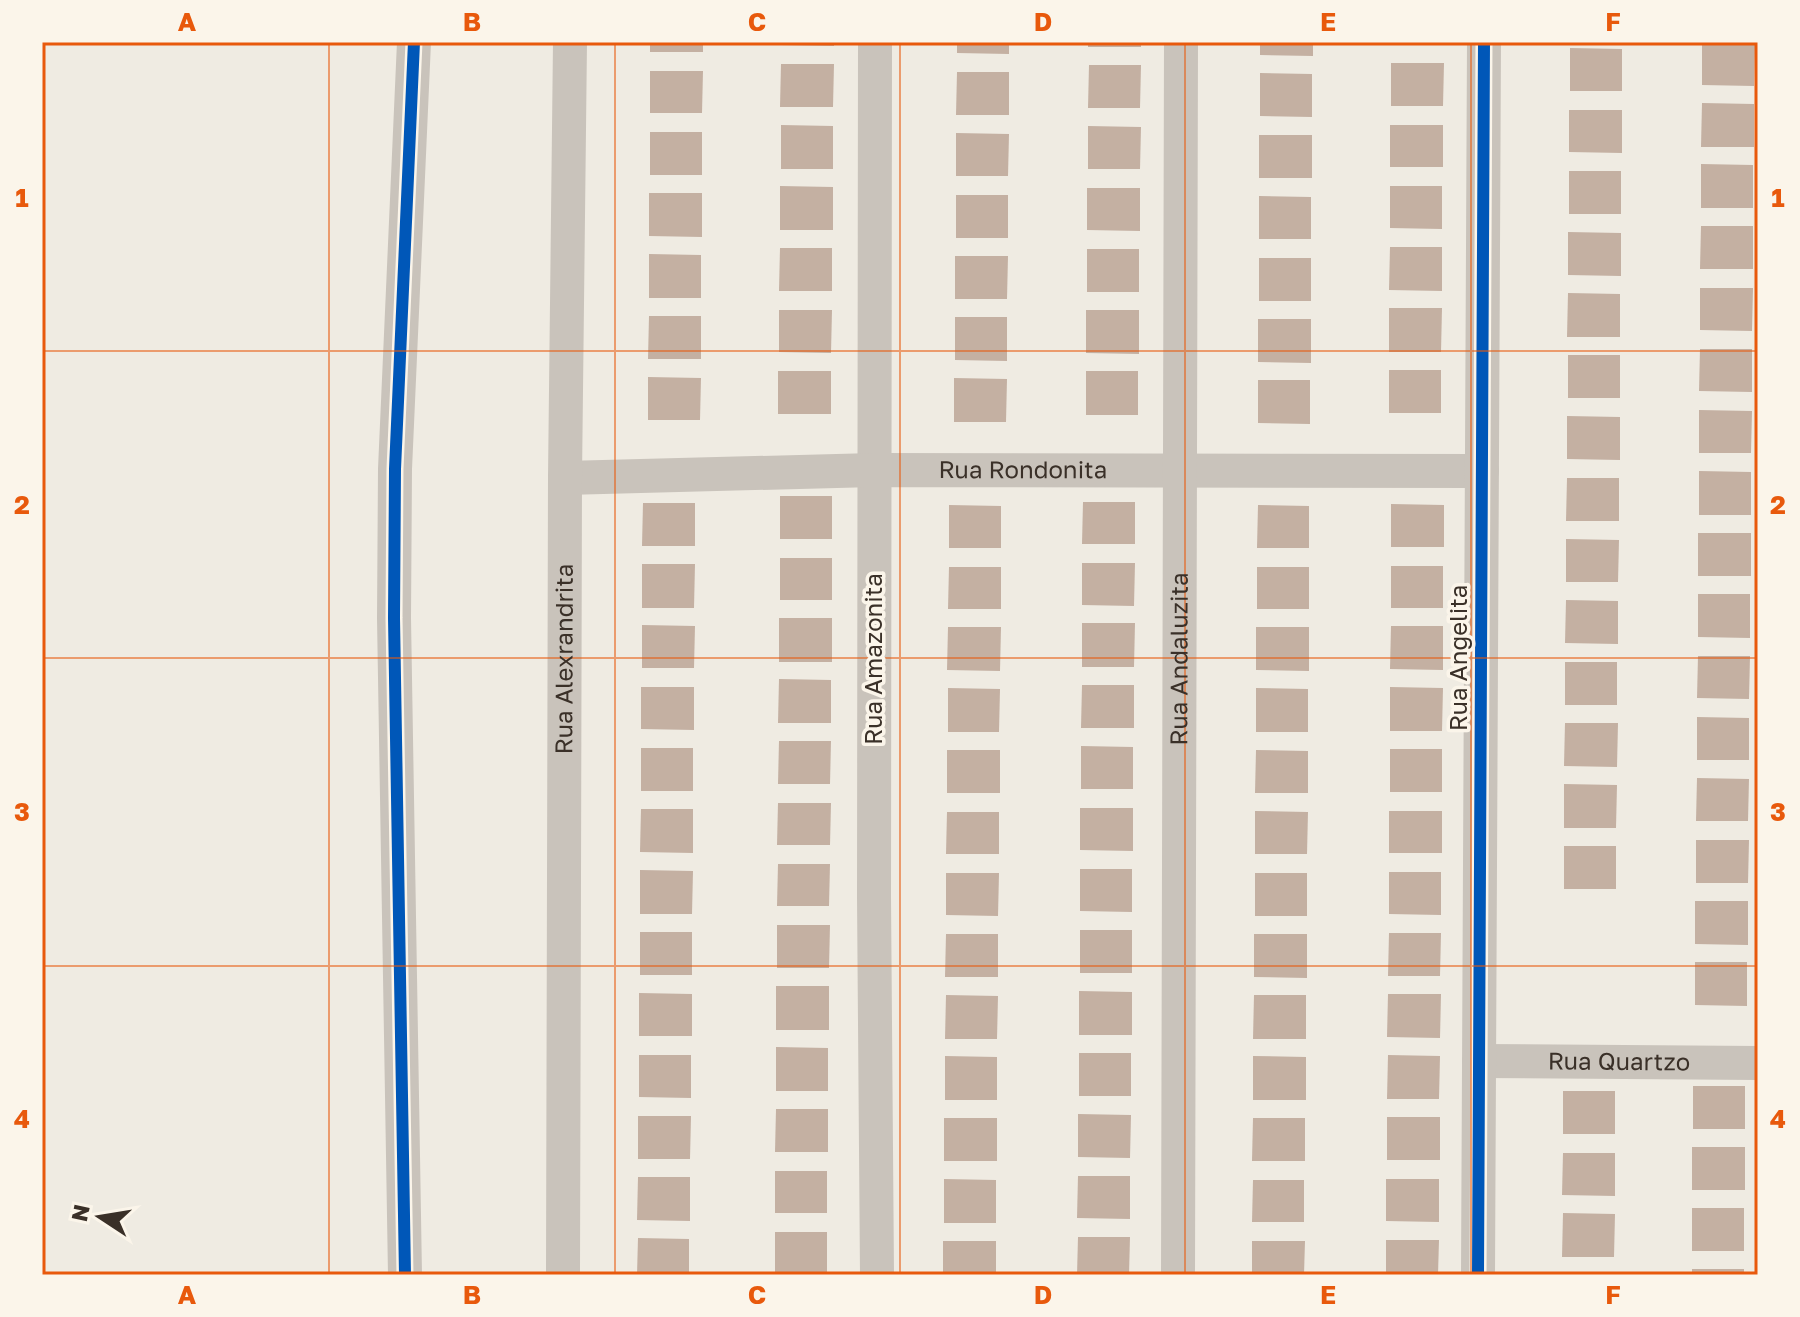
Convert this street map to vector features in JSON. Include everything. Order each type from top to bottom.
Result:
[{"type":"street","points":[[405,1275],[394,618],[395,469],[414,42]]},
{"type":"street","name":"Rua Alexrandrita","points":[[563,1275],[565,478],[570,42]]},
{"type":"street","name":"Rua Amazonita","points":[[875,42],[877,1275]]},
{"type":"street","name":"Rua Andaluzita","points":[[1178,1275],[1181,42]]},
{"type":"street","name":"Rua Angelita","points":[[1478,1275],[1484,42]]},
{"type":"street","name":"Rua Rondonita","points":[[565,478],[874,470],[1482,471]]},
{"type":"street","name":"Rua Quartzo","points":[[1479,1061],[1758,1063]]},
{"type":"building","points":[[650,42],[703,42],[703,52],[650,52]]},
{"type":"building","points":[[781,42],[834,42],[834,46],[781,45]]},
{"type":"building","points":[[957,42],[1009,42],[1009,54],[957,53]]},
{"type":"building","points":[[1088,42],[1141,42],[1141,47],[1088,47]]},
{"type":"building","points":[[1260,42],[1313,42],[1313,56],[1260,55]]},
{"type":"building","points":[[1391,42],[1444,42],[1444,45],[1391,45]]},
{"type":"building","points":[[1702,42],[1755,42],[1754,86],[1702,85]]},
{"type":"building","points":[[1570,48],[1622,49],[1622,91],[1570,91]]},
{"type":"building","points":[[1391,63],[1444,63],[1443,106],[1391,106]]},
{"type":"building","points":[[781,64],[834,64],[833,107],[780,107]]},
{"type":"building","points":[[1089,65],[1141,65],[1140,108],[1088,108]]},
{"type":"building","points":[[650,71],[703,71],[702,113],[650,113]]},
{"type":"building","points":[[957,72],[1009,72],[1009,115],[956,115]]},
{"type":"building","points":[[1260,73],[1312,74],[1312,117],[1260,116]]},
{"type":"building","points":[[1702,103],[1754,104],[1754,147],[1701,147]]},
{"type":"building","points":[[1569,110],[1622,110],[1622,153],[1569,152]]},
{"type":"building","points":[[781,125],[833,126],[833,169],[781,169]]},
{"type":"building","points":[[1390,125],[1443,125],[1443,167],[1390,167]]},
{"type":"building","points":[[1088,126],[1141,127],[1140,169],[1088,169]]},
{"type":"building","points":[[650,132],[702,132],[702,175],[650,175]]},
{"type":"building","points":[[956,133],[1009,134],[1008,176],[956,176]]},
{"type":"building","points":[[1259,135],[1312,135],[1312,178],[1259,178]]},
{"type":"building","points":[[1701,164],[1753,165],[1753,208],[1701,208]]},
{"type":"building","points":[[1569,171],[1621,171],[1621,214],[1569,214]]},
{"type":"building","points":[[780,186],[833,187],[833,230],[780,230]]},
{"type":"building","points":[[1390,186],[1442,186],[1442,229],[1390,228]]},
{"type":"building","points":[[1087,188],[1140,188],[1140,231],[1087,230]]},
{"type":"building","points":[[649,193],[702,193],[702,237],[649,236]]},
{"type":"building","points":[[956,195],[1008,195],[1008,238],[956,238]]},
{"type":"building","points":[[1259,196],[1311,197],[1311,239],[1259,239]]},
{"type":"building","points":[[1701,226],[1753,226],[1753,269],[1700,269]]},
{"type":"building","points":[[1568,232],[1621,233],[1621,276],[1568,275]]},
{"type":"building","points":[[1390,247],[1442,247],[1442,291],[1389,290]]},
{"type":"building","points":[[780,248],[832,248],[832,291],[779,291]]},
{"type":"building","points":[[1087,249],[1139,249],[1139,292],[1087,292]]},
{"type":"building","points":[[649,254],[701,255],[701,298],[649,298]]},
{"type":"building","points":[[955,256],[1008,256],[1007,299],[955,299]]},
{"type":"building","points":[[1259,258],[1311,258],[1311,301],[1259,301]]},
{"type":"building","points":[[1700,288],[1753,288],[1752,331],[1700,330]]},
{"type":"building","points":[[1568,293],[1620,294],[1620,337],[1567,337]]},
{"type":"building","points":[[1389,308],[1442,308],[1441,352],[1389,352]]},
{"type":"building","points":[[779,310],[832,310],[831,353],[779,352]]},
{"type":"building","points":[[1086,310],[1139,310],[1139,354],[1086,353]]},
{"type":"building","points":[[649,316],[701,316],[701,359],[648,359]]},
{"type":"building","points":[[955,317],[1007,317],[1007,361],[955,360]]},
{"type":"building","points":[[1258,319],[1311,319],[1311,363],[1258,362]]},
{"type":"building","points":[[1700,349],[1752,349],[1752,392],[1699,391]]},
{"type":"building","points":[[1568,355],[1620,355],[1620,398],[1568,398]]},
{"type":"building","points":[[1389,370],[1441,370],[1441,413],[1389,413]]},
{"type":"building","points":[[778,371],[831,371],[831,414],[778,414]]},
{"type":"building","points":[[1086,371],[1138,371],[1138,415],[1086,415]]},
{"type":"building","points":[[648,377],[701,378],[700,420],[648,420]]},
{"type":"building","points":[[954,378],[1007,379],[1006,422],[954,422]]},
{"type":"building","points":[[1258,380],[1310,380],[1310,424],[1258,423]]},
{"type":"building","points":[[1699,410],[1752,411],[1751,453],[1699,453]]},
{"type":"building","points":[[1567,416],[1620,417],[1620,460],[1567,459]]},
{"type":"building","points":[[1699,471],[1751,472],[1751,515],[1699,515]]},
{"type":"building","points":[[1567,478],[1619,478],[1619,521],[1566,521]]},
{"type":"building","points":[[780,496],[832,496],[832,539],[780,539]]},
{"type":"building","points":[[1083,502],[1135,502],[1135,544],[1082,544]]},
{"type":"building","points":[[643,503],[695,503],[695,546],[642,546]]},
{"type":"building","points":[[1391,504],[1444,505],[1444,547],[1391,547]]},
{"type":"building","points":[[949,505],[1001,506],[1001,548],[949,548]]},
{"type":"building","points":[[1258,505],[1309,506],[1309,548],[1257,548]]},
{"type":"building","points":[[1698,533],[1751,533],[1751,576],[1698,576]]},
{"type":"building","points":[[1566,539],[1619,540],[1618,582],[1566,582]]},
{"type":"building","points":[[780,558],[832,558],[832,600],[780,600]]},
{"type":"building","points":[[1082,563],[1135,563],[1134,606],[1082,605]]},
{"type":"building","points":[[642,564],[695,564],[694,608],[642,608]]},
{"type":"building","points":[[1391,566],[1443,566],[1443,608],[1391,608]]},
{"type":"building","points":[[949,567],[1001,567],[1001,609],[948,609]]},
{"type":"building","points":[[1257,567],[1309,567],[1309,609],[1257,609]]},
{"type":"building","points":[[1698,594],[1750,594],[1750,638],[1698,637]]},
{"type":"building","points":[[1566,600],[1618,601],[1618,644],[1565,643]]},
{"type":"building","points":[[779,618],[832,618],[832,662],[779,662]]},
{"type":"building","points":[[1082,623],[1135,623],[1134,667],[1082,667]]},
{"type":"building","points":[[642,625],[695,626],[694,668],[642,668]]},
{"type":"building","points":[[1391,626],[1443,626],[1443,670],[1390,669]]},
{"type":"building","points":[[948,627],[1001,627],[1000,671],[947,670]]},
{"type":"building","points":[[1256,627],[1309,627],[1309,671],[1256,670]]},
{"type":"building","points":[[1698,656],[1750,656],[1749,699],[1697,698]]},
{"type":"building","points":[[1565,662],[1617,662],[1617,705],[1565,705]]},
{"type":"building","points":[[779,679],[831,680],[831,723],[778,723]]},
{"type":"building","points":[[1082,685],[1134,685],[1134,728],[1081,728]]},
{"type":"building","points":[[641,687],[694,687],[694,730],[641,729]]},
{"type":"building","points":[[1390,687],[1443,688],[1442,731],[1390,731]]},
{"type":"building","points":[[948,688],[1000,689],[999,732],[948,732]]},
{"type":"building","points":[[1256,688],[1308,689],[1308,732],[1256,732]]},
{"type":"building","points":[[1697,717],[1749,718],[1749,760],[1697,760]]},
{"type":"building","points":[[1565,723],[1618,723],[1617,767],[1564,766]]},
{"type":"building","points":[[779,741],[831,741],[830,784],[778,784]]},
{"type":"building","points":[[1081,746],[1133,747],[1133,789],[1081,789]]},
{"type":"building","points":[[641,748],[693,748],[693,791],[641,791]]},
{"type":"building","points":[[1390,749],[1442,749],[1442,792],[1390,792]]},
{"type":"building","points":[[947,750],[1000,750],[1000,793],[947,793]]},
{"type":"building","points":[[1256,750],[1308,751],[1308,793],[1255,793]]},
{"type":"building","points":[[1697,778],[1749,779],[1748,821],[1696,821]]},
{"type":"building","points":[[1564,784],[1617,785],[1616,828],[1564,828]]},
{"type":"building","points":[[778,803],[831,803],[830,845],[777,845]]},
{"type":"building","points":[[1080,808],[1133,808],[1133,851],[1080,850]]},
{"type":"building","points":[[641,809],[693,809],[693,853],[640,852]]},
{"type":"building","points":[[1255,811],[1308,812],[1307,854],[1255,854]]},
{"type":"building","points":[[1389,811],[1442,811],[1442,853],[1389,853]]},
{"type":"building","points":[[947,812],[999,812],[999,854],[946,854]]},
{"type":"building","points":[[1696,840],[1749,840],[1748,883],[1696,883]]},
{"type":"building","points":[[1564,846],[1616,846],[1616,889],[1564,889]]},
{"type":"building","points":[[778,864],[830,864],[829,906],[777,906]]},
{"type":"building","points":[[1080,869],[1132,869],[1132,912],[1080,911]]},
{"type":"building","points":[[640,870],[693,871],[692,914],[640,914]]},
{"type":"building","points":[[1389,872],[1441,872],[1441,915],[1389,914]]},
{"type":"building","points":[[946,873],[999,873],[998,916],[946,915]]},
{"type":"building","points":[[1255,873],[1307,873],[1307,916],[1255,916]]},
{"type":"building","points":[[1695,901],[1748,901],[1748,945],[1695,944]]},
{"type":"building","points":[[777,925],[830,925],[829,968],[777,968]]},
{"type":"building","points":[[1080,930],[1132,930],[1132,973],[1080,973]]},
{"type":"building","points":[[640,932],[692,932],[692,975],[640,975]]},
{"type":"building","points":[[1389,933],[1441,933],[1440,976],[1388,976]]},
{"type":"building","points":[[946,934],[998,934],[998,977],[945,977]]},
{"type":"building","points":[[1254,934],[1307,934],[1307,978],[1254,977]]},
{"type":"building","points":[[1695,962],[1747,962],[1747,1006],[1695,1005]]},
{"type":"building","points":[[776,986],[829,986],[829,1030],[776,1030]]},
{"type":"building","points":[[1079,991],[1132,992],[1132,1035],[1079,1035]]},
{"type":"building","points":[[639,993],[692,994],[692,1036],[639,1036]]},
{"type":"building","points":[[1388,994],[1441,994],[1440,1038],[1387,1037]]},
{"type":"building","points":[[946,995],[998,996],[997,1039],[945,1039]]},
{"type":"building","points":[[1254,995],[1306,995],[1306,1039],[1253,1039]]},
{"type":"building","points":[[776,1047],[828,1048],[828,1091],[776,1091]]},
{"type":"building","points":[[1079,1053],[1131,1053],[1131,1096],[1079,1096]]},
{"type":"building","points":[[639,1055],[691,1055],[691,1098],[639,1097]]},
{"type":"building","points":[[1388,1055],[1440,1056],[1439,1099],[1387,1099]]},
{"type":"building","points":[[945,1056],[997,1057],[997,1100],[945,1100]]},
{"type":"building","points":[[1253,1056],[1306,1057],[1306,1100],[1253,1100]]},
{"type":"building","points":[[1693,1086],[1745,1086],[1745,1129],[1693,1129]]},
{"type":"building","points":[[1563,1091],[1615,1091],[1615,1134],[1563,1134]]},
{"type":"building","points":[[776,1109],[828,1109],[828,1152],[775,1152]]},
{"type":"building","points":[[1078,1114],[1131,1115],[1130,1158],[1078,1157]]},
{"type":"building","points":[[638,1116],[691,1116],[690,1159],[638,1159]]},
{"type":"building","points":[[1387,1117],[1440,1117],[1440,1160],[1387,1160]]},
{"type":"building","points":[[944,1118],[997,1118],[997,1161],[944,1161]]},
{"type":"building","points":[[1253,1118],[1305,1118],[1305,1161],[1252,1161]]},
{"type":"building","points":[[1692,1147],[1745,1147],[1745,1190],[1692,1190]]},
{"type":"building","points":[[1563,1153],[1615,1153],[1615,1196],[1562,1195]]},
{"type":"building","points":[[775,1171],[827,1171],[827,1213],[775,1213]]},
{"type":"building","points":[[1078,1176],[1130,1176],[1130,1219],[1077,1218]]},
{"type":"building","points":[[638,1177],[690,1177],[690,1221],[637,1220]]},
{"type":"building","points":[[944,1179],[996,1180],[996,1223],[944,1223]]},
{"type":"building","points":[[1386,1179],[1439,1179],[1439,1222],[1386,1221]]},
{"type":"building","points":[[1253,1180],[1304,1180],[1304,1222],[1252,1222]]},
{"type":"building","points":[[1692,1208],[1744,1208],[1744,1251],[1692,1251]]},
{"type":"building","points":[[1563,1213],[1615,1214],[1614,1257],[1562,1257]]},
{"type":"building","points":[[775,1232],[827,1232],[827,1275],[775,1275]]},
{"type":"building","points":[[1078,1237],[1130,1237],[1129,1275],[1077,1275]]},
{"type":"building","points":[[638,1238],[689,1239],[689,1275],[637,1275]]},
{"type":"building","points":[[1386,1240],[1439,1240],[1438,1275],[1386,1275]]},
{"type":"building","points":[[943,1241],[996,1241],[996,1275],[943,1275]]},
{"type":"building","points":[[1252,1241],[1305,1241],[1304,1275],[1252,1275]]},
{"type":"building","points":[[1692,1269],[1744,1269],[1744,1275],[1692,1275]]},
{"type":"cycle path","points":[[405,1275],[394,618],[395,469],[414,42]]},
{"type":"cycle path","points":[[1478,1275],[1484,42]]}]
